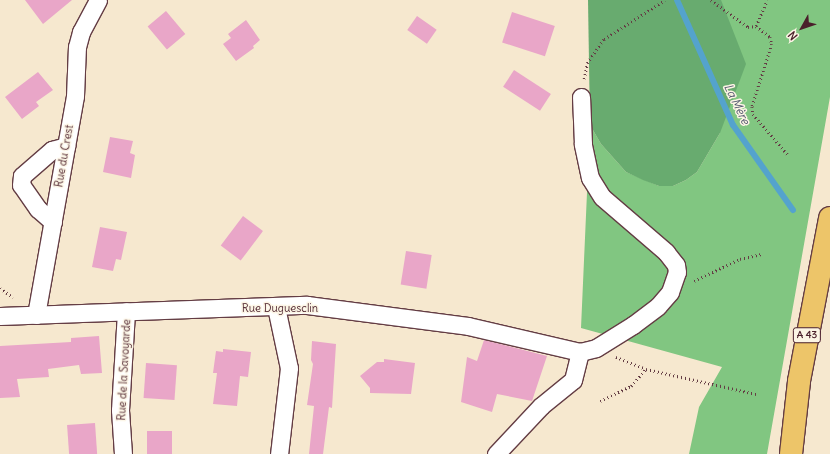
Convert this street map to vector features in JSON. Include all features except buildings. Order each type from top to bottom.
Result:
[{"type":"highway","name":"A 43","points":[[791,454],[799,381],[830,218]]},
{"type":"street","name":"Rue du Crest","points":[[36,315],[75,96],[77,47],[84,26],[98,0]]},
{"type":"street","points":[[496,454],[541,406],[573,380],[580,352],[596,348],[633,325],[670,292],[675,281],[676,265],[666,252],[602,197],[590,178],[583,144],[581,97]]},
{"type":"street","points":[[53,222],[38,209],[21,185],[22,176],[52,150],[66,146]]},
{"type":"street","name":"Rue Duguesclin","points":[[0,316],[307,305],[443,322],[580,352]]},
{"type":"street","points":[[276,307],[288,368],[279,454]]},
{"type":"street","name":"Rue de la Savoyarde","points":[[123,454],[120,410],[126,311]]},
{"type":"path","points":[[581,97],[587,63],[604,39],[665,0]]},
{"type":"path","points":[[711,0],[748,27],[756,26],[770,37],[772,44],[752,107],[753,114],[789,156]]},
{"type":"path","points":[[756,26],[767,0]]},
{"type":"path","points":[[670,292],[740,259],[762,254]]},
{"type":"path","points":[[596,348],[646,369],[756,394]]},
{"type":"path","points":[[600,401],[631,386],[646,369]]},
{"type":"green space","points":[[588,0],[721,0],[746,64],[720,133],[697,172],[686,180],[673,186],[659,186],[626,172],[601,144],[590,125]]},
{"type":"green space","points":[[663,0],[830,0],[830,97],[767,454],[689,454],[699,407],[722,367],[581,328],[590,125],[601,144],[626,172],[659,186],[673,186],[686,180],[697,172],[720,133]]},
{"type":"waterway","name":"La Mère","points":[[677,0],[733,125],[793,210]]}]
